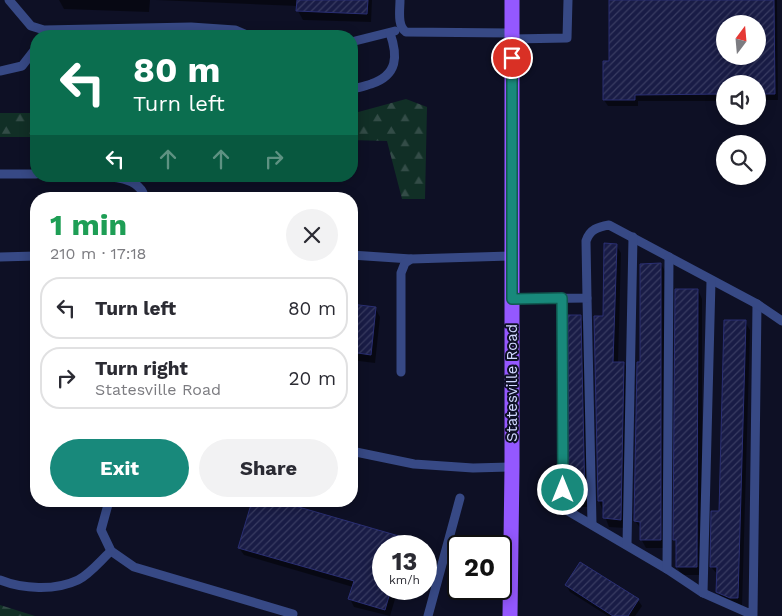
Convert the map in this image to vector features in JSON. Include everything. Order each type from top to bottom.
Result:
[{"type":"main road","name":"Statesville Road","points":[[510,616],[512,467],[512,0]]},
{"type":"lane","points":[[9,0],[30,26],[37,30]]},
{"type":"lane","points":[[400,0],[402,29]]},
{"type":"lane","points":[[358,40],[402,29],[406,32],[567,38],[568,0]]},
{"type":"lane","points":[[116,30],[190,27],[235,30]]},
{"type":"lane","points":[[358,86],[382,80],[394,65],[395,48],[390,33]]},
{"type":"lane","points":[[0,71],[22,66],[30,56]]},
{"type":"lane","points":[[0,174],[30,174]]},
{"type":"lane","points":[[133,182],[137,184],[141,192]]},
{"type":"lane","points":[[592,524],[586,241],[589,233],[598,227],[609,225],[757,304],[782,321]]},
{"type":"lane","points":[[627,545],[633,237]]},
{"type":"lane","points":[[358,255],[411,259],[512,256]]},
{"type":"lane","points":[[0,257],[30,256]]},
{"type":"lane","points":[[667,569],[670,257]]},
{"type":"lane","points":[[400,372],[401,273],[406,263],[411,259]]},
{"type":"lane","points":[[703,593],[711,281]]},
{"type":"lane","points":[[562,298],[563,508],[667,569],[703,593],[755,616],[757,304]]},
{"type":"lane","points":[[512,299],[587,298]]},
{"type":"lane","points":[[358,452],[414,464],[473,468],[512,467]]},
{"type":"lane","points":[[428,616],[460,498]]},
{"type":"lane","points":[[107,507],[101,530],[111,551],[134,567],[293,614]]},
{"type":"lane","points":[[0,580],[12,585],[27,587],[67,584],[79,580],[111,551]]},
{"type":"green space","points":[[406,99],[427,107],[425,199],[402,199],[387,141],[358,140],[358,112]]},
{"type":"green space","points":[[0,113],[30,113],[30,137],[0,137]]},
{"type":"green space","points":[[0,605],[35,616],[0,616]]},
{"type":"building","points":[[297,0],[368,0],[367,14],[296,11]]},
{"type":"building","points":[[609,0],[774,0],[775,94],[766,94],[766,75],[716,75],[716,94],[635,95],[635,100],[603,100],[603,61],[609,61]]},
{"type":"building","points":[[604,243],[617,244],[613,362],[624,362],[621,520],[603,518],[603,501],[598,501],[594,316],[603,316]]},
{"type":"building","points":[[661,263],[661,540],[640,540],[640,522],[634,521],[637,362],[640,362],[640,264]]},
{"type":"building","points":[[675,289],[698,289],[697,567],[676,567],[676,540],[673,540]]},
{"type":"building","points":[[358,305],[376,307],[371,355],[358,353]]},
{"type":"building","points":[[568,315],[581,315],[585,501],[569,501]]},
{"type":"building","points":[[724,320],[746,320],[738,598],[730,598],[716,592],[717,567],[710,567],[711,511],[719,511]]},
{"type":"building","points":[[250,507],[299,507],[395,535],[372,535],[372,600],[388,600],[385,610],[348,599],[354,581],[238,548]]},
{"type":"building","points":[[580,562],[639,599],[628,616],[613,616],[565,585]]},
{"type":"route","points":[[512,58],[512,299],[562,298],[563,490]]}]
